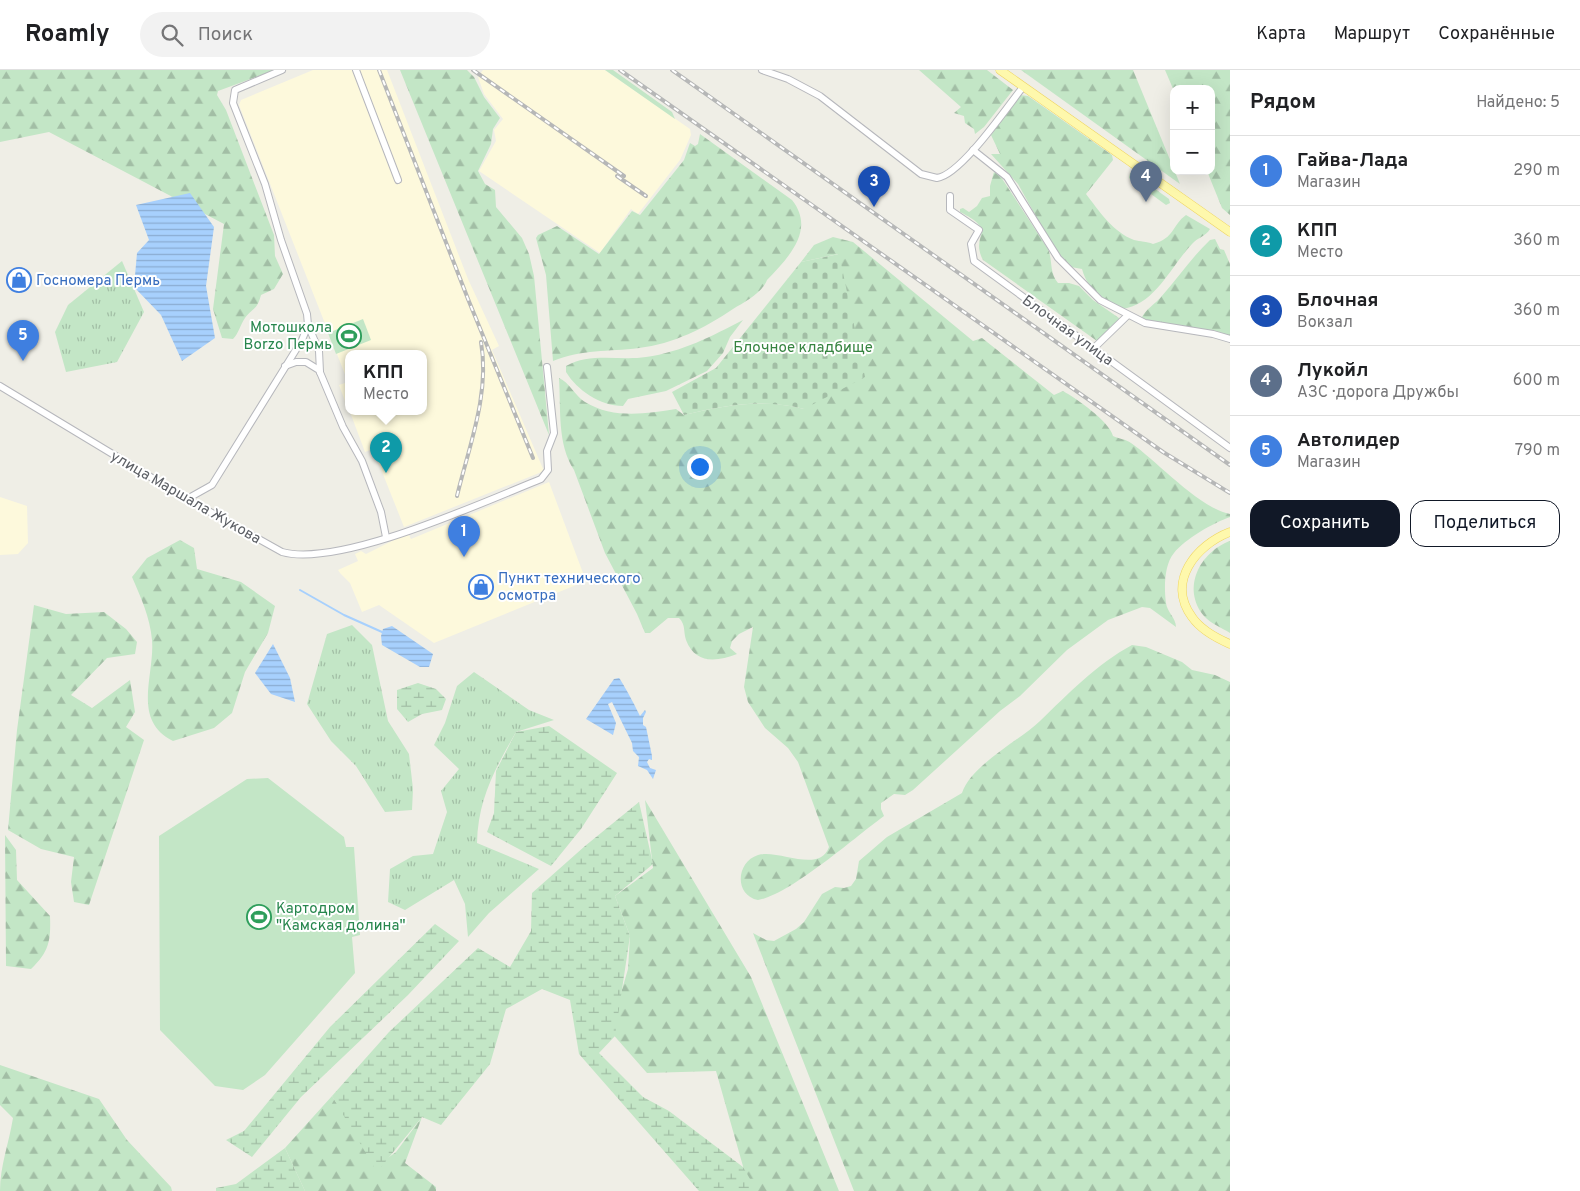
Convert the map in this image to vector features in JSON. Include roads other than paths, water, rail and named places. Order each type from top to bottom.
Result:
[{"type":"main road","points":[[1000,70],[1230,232]]},
{"type":"main road","points":[[1230,532],[1214,539],[1197,552],[1188,564],[1183,587],[1185,603],[1191,617],[1209,633],[1230,644]]},
{"type":"street","points":[[282,70],[235,90],[233,103],[265,184],[281,240],[307,314],[308,325],[320,351],[321,373]]},
{"type":"street","points":[[356,70],[398,180]]},
{"type":"street","points":[[762,70],[788,80],[820,96],[921,174],[932,178],[945,176],[973,150],[1023,87]]},
{"type":"street","points":[[973,150],[997,167],[1013,183],[1052,249],[1066,267],[1100,300],[1127,316],[1154,325],[1214,334],[1230,339]]},
{"type":"street","name":"Блочная улица","points":[[950,196],[950,210],[979,230],[971,244],[974,261],[1230,448]]},
{"type":"street","points":[[1094,348],[1127,316]]},
{"type":"street","points":[[187,500],[212,485],[302,340],[308,325]]},
{"type":"street","points":[[285,366],[296,362],[306,362],[315,365],[321,373],[340,419],[362,460],[381,512],[386,537]]},
{"type":"street","name":"улица Маршала Жукова","points":[[0,386],[187,500],[282,552],[290,554],[325,552],[408,531],[546,475],[548,470],[547,451],[554,433],[547,367]]},
{"type":"water","points":[[190,193],[214,227],[206,286],[215,338],[182,361],[161,315],[134,287],[137,253],[149,240],[136,205]]},
{"type":"water","points":[[392,626],[433,654],[429,667],[420,667],[382,645],[381,636],[383,629]]},
{"type":"water","points":[[273,644],[290,678],[295,702],[271,694],[255,673]]},
{"type":"water","points":[[619,678],[640,716],[645,710],[646,712],[643,718],[643,725],[646,727],[652,756],[652,760],[649,759],[647,762],[650,768],[656,770],[653,779],[647,770],[638,766],[639,757],[633,751],[632,743],[612,702],[608,704],[616,723],[613,735],[586,719],[614,679]]},
{"type":"waterway","points":[[300,590],[344,615],[382,632]]},
{"type":"railway","points":[[379,70],[468,299],[533,458]]},
{"type":"railway","points":[[473,70],[624,176]]},
{"type":"railway","points":[[620,70],[1163,452],[1230,493]]},
{"type":"railway","points":[[672,70],[1230,465]]},
{"type":"railway","points":[[617,176],[646,196]]},
{"type":"railway","points":[[457,496],[481,400],[483,381],[481,342]]},
{"type":"place","name":"Лукойл","points":[[1146,202]]},
{"type":"place","name":"Блочная","points":[[874,207]]},
{"type":"place","name":"Госномера Пермь","points":[[19,280]]},
{"type":"place","name":"Мотошкола Borzo Пермь","points":[[349,336]]},
{"type":"place","name":"Автолидер","points":[[23,361]]},
{"type":"place","name":"КПП","points":[[386,473]]},
{"type":"place","name":"Гайва-Лада","points":[[464,557]]},
{"type":"place","name":"Пункт технического осмотра","points":[[481,587]]},
{"type":"place","name":"Картодром \"Камская долина\"","points":[[259,917]]},
{"type":"park label","name":"Блочное кладбище","points":[[803,347]]}]
